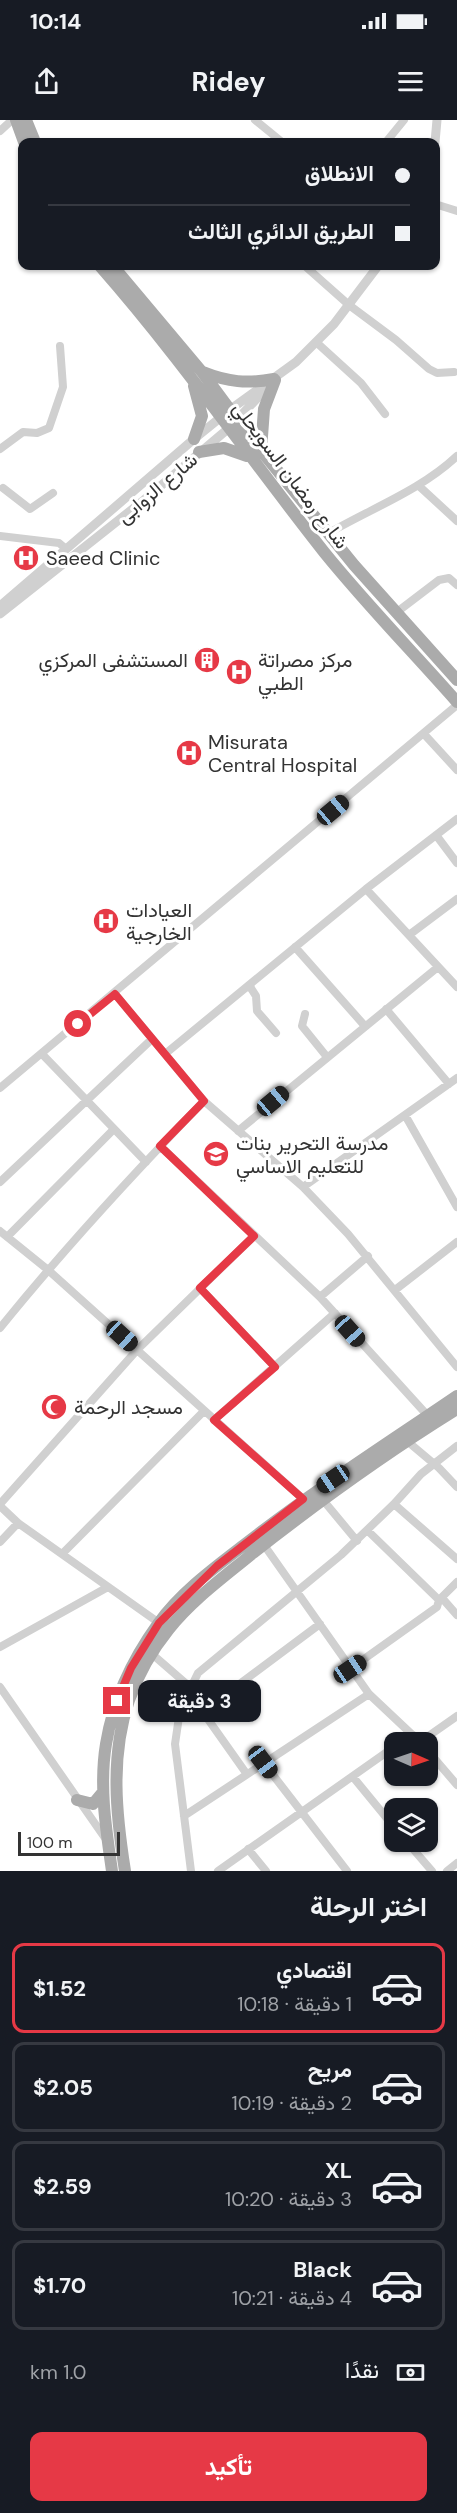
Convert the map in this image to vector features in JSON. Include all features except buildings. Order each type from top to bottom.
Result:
[{"type":"main road","points":[[14,120],[22,138]]},
{"type":"main road","points":[[26,120],[33,138]]},
{"type":"main road","name":"شارع رمضان السويحلي","points":[[104,270],[197,374]]},
{"type":"main road","name":"شارع رمضان السويحلي","points":[[116,270],[230,418],[261,450],[329,533],[456,677]]},
{"type":"main road","points":[[194,439],[202,416],[197,374],[251,383],[276,378]]},
{"type":"main road","points":[[261,450],[264,409],[276,378]]},
{"type":"main road","name":"شارع رمضان السويحلي","points":[[230,418],[249,457],[343,574],[457,703]]},
{"type":"main road","points":[[199,452],[224,448],[249,457]]},
{"type":"main road","points":[[112,1871],[103,1792],[106,1745],[114,1711],[131,1668],[163,1626],[217,1566],[303,1499],[457,1396]]},
{"type":"main road","points":[[125,1871],[116,1780],[118,1751],[130,1700],[163,1626],[323,1500],[457,1409]]},
{"type":"main road","points":[[77,1800],[93,1804],[103,1792]]},
{"type":"street","points":[[0,131],[14,120]]},
{"type":"street","points":[[255,120],[277,138]]},
{"type":"street","points":[[390,138],[404,120]]},
{"type":"street","points":[[435,138],[437,120]]},
{"type":"street","points":[[440,206],[457,211]]},
{"type":"street","points":[[310,270],[349,305],[396,340],[432,372],[441,374],[454,372]]},
{"type":"street","points":[[230,418],[316,342],[349,305],[375,270]]},
{"type":"street","points":[[316,342],[360,383],[385,414]]},
{"type":"street","points":[[0,448],[23,432],[37,433],[49,428],[63,387],[60,346]]},
{"type":"street","name":"شارع الزوابى","points":[[0,606],[194,439],[230,418]]},
{"type":"street","name":"شارع الزوابى","points":[[0,614],[144,500],[199,452],[230,418]]},
{"type":"street","points":[[329,533],[350,520],[419,486],[457,456]]},
{"type":"street","points":[[419,486],[457,521]]},
{"type":"street","points":[[1,488],[30,509],[37,507],[53,493]]},
{"type":"street","points":[[136,489],[144,500]]},
{"type":"street","points":[[0,536],[58,543],[66,548]]},
{"type":"street","points":[[397,612],[439,580],[449,578],[457,585]]},
{"type":"street","points":[[0,1088],[424,734],[457,703]]},
{"type":"street","points":[[424,734],[457,770]]},
{"type":"street","points":[[165,1054],[366,889],[457,819]]},
{"type":"street","points":[[436,835],[457,863]]},
{"type":"street","points":[[366,889],[457,987]]},
{"type":"street","points":[[409,935],[457,899]]},
{"type":"street","points":[[295,947],[364,1025]]},
{"type":"street","points":[[238,1131],[364,1025],[438,967]]},
{"type":"street","points":[[249,985],[255,996],[257,1011],[276,1033]]},
{"type":"street","points":[[115,994],[204,1101],[303,1187],[368,1256],[457,1367]]},
{"type":"street","points":[[386,1009],[449,1084]]},
{"type":"street","points":[[305,1014],[302,1026],[327,1057]]},
{"type":"street","points":[[0,1182],[152,1039]]},
{"type":"street","points":[[42,1054],[113,1131],[146,1162]]},
{"type":"street","points":[[303,1187],[457,1078]]},
{"type":"street","points":[[0,1328],[47,1269],[204,1101]]},
{"type":"street","points":[[405,1115],[457,1207]]},
{"type":"street","points":[[7,1237],[113,1131]]},
{"type":"street","points":[[160,1146],[320,1297],[428,1416]]},
{"type":"street","points":[[0,1231],[47,1269],[303,1499]]},
{"type":"street","points":[[163,1626],[18,1523],[0,1505],[137,1350],[254,1236]]},
{"type":"street","points":[[395,1290],[457,1242]]},
{"type":"street","points":[[320,1297],[368,1256]]},
{"type":"street","points":[[200,1288],[275,1367]]},
{"type":"street","points":[[214,1420],[335,1313]]},
{"type":"street","points":[[62,1554],[204,1411]]},
{"type":"street","points":[[407,1441],[457,1487]]},
{"type":"street","points":[[191,1871],[175,1744],[180,1710],[198,1673],[357,1541],[411,1484],[457,1446]]},
{"type":"street","points":[[323,1500],[357,1541]]},
{"type":"street","points":[[394,1504],[457,1559]]},
{"type":"street","points":[[0,1542],[18,1523]]},
{"type":"street","points":[[368,1531],[457,1615]]},
{"type":"street","points":[[264,1545],[369,1694],[409,1732]]},
{"type":"street","points":[[350,1669],[437,1607],[440,1599],[457,1582]]},
{"type":"street","points":[[0,1647],[108,1587]]},
{"type":"street","points":[[202,1712],[320,1624]]},
{"type":"street","points":[[152,1654],[189,1689],[202,1712],[246,1773]]},
{"type":"street","points":[[0,1687],[108,1842]]},
{"type":"street","points":[[184,1816],[369,1694]]},
{"type":"street","points":[[436,1732],[457,1716]]},
{"type":"street","points":[[218,1871],[384,1754]]},
{"type":"street","points":[[263,1762],[347,1871]]},
{"type":"street","points":[[438,1763],[457,1785]]},
{"type":"street","points":[[352,1777],[384,1815]]},
{"type":"street","points":[[248,1849],[266,1871]]},
{"type":"street","points":[[416,1852],[432,1871]]},
{"type":"street","points":[[447,1871],[457,1863]]},
{"type":"place","name":"Saeed Clinic","points":[[26,558]]},
{"type":"place","name":"المستشفى المركزي","points":[[207,660]]},
{"type":"place","name":"مركز مصراتة الطبي","points":[[239,672]]},
{"type":"place","name":"Misurata Central Hospital","points":[[189,753]]},
{"type":"place","name":"العيادات الخارجية","points":[[106,921]]},
{"type":"place","name":"مدرسة التحرير بنات للتعليم الاساسي","points":[[216,1154]]},
{"type":"place","name":"مسجد الرحمة","points":[[54,1407]]},
{"type":"route","points":[[78,1024],[115,994],[204,1101],[160,1146],[254,1236],[200,1288],[275,1367],[214,1420],[303,1499],[217,1566],[180,1600],[147,1640],[131,1668],[117,1701]]}]
